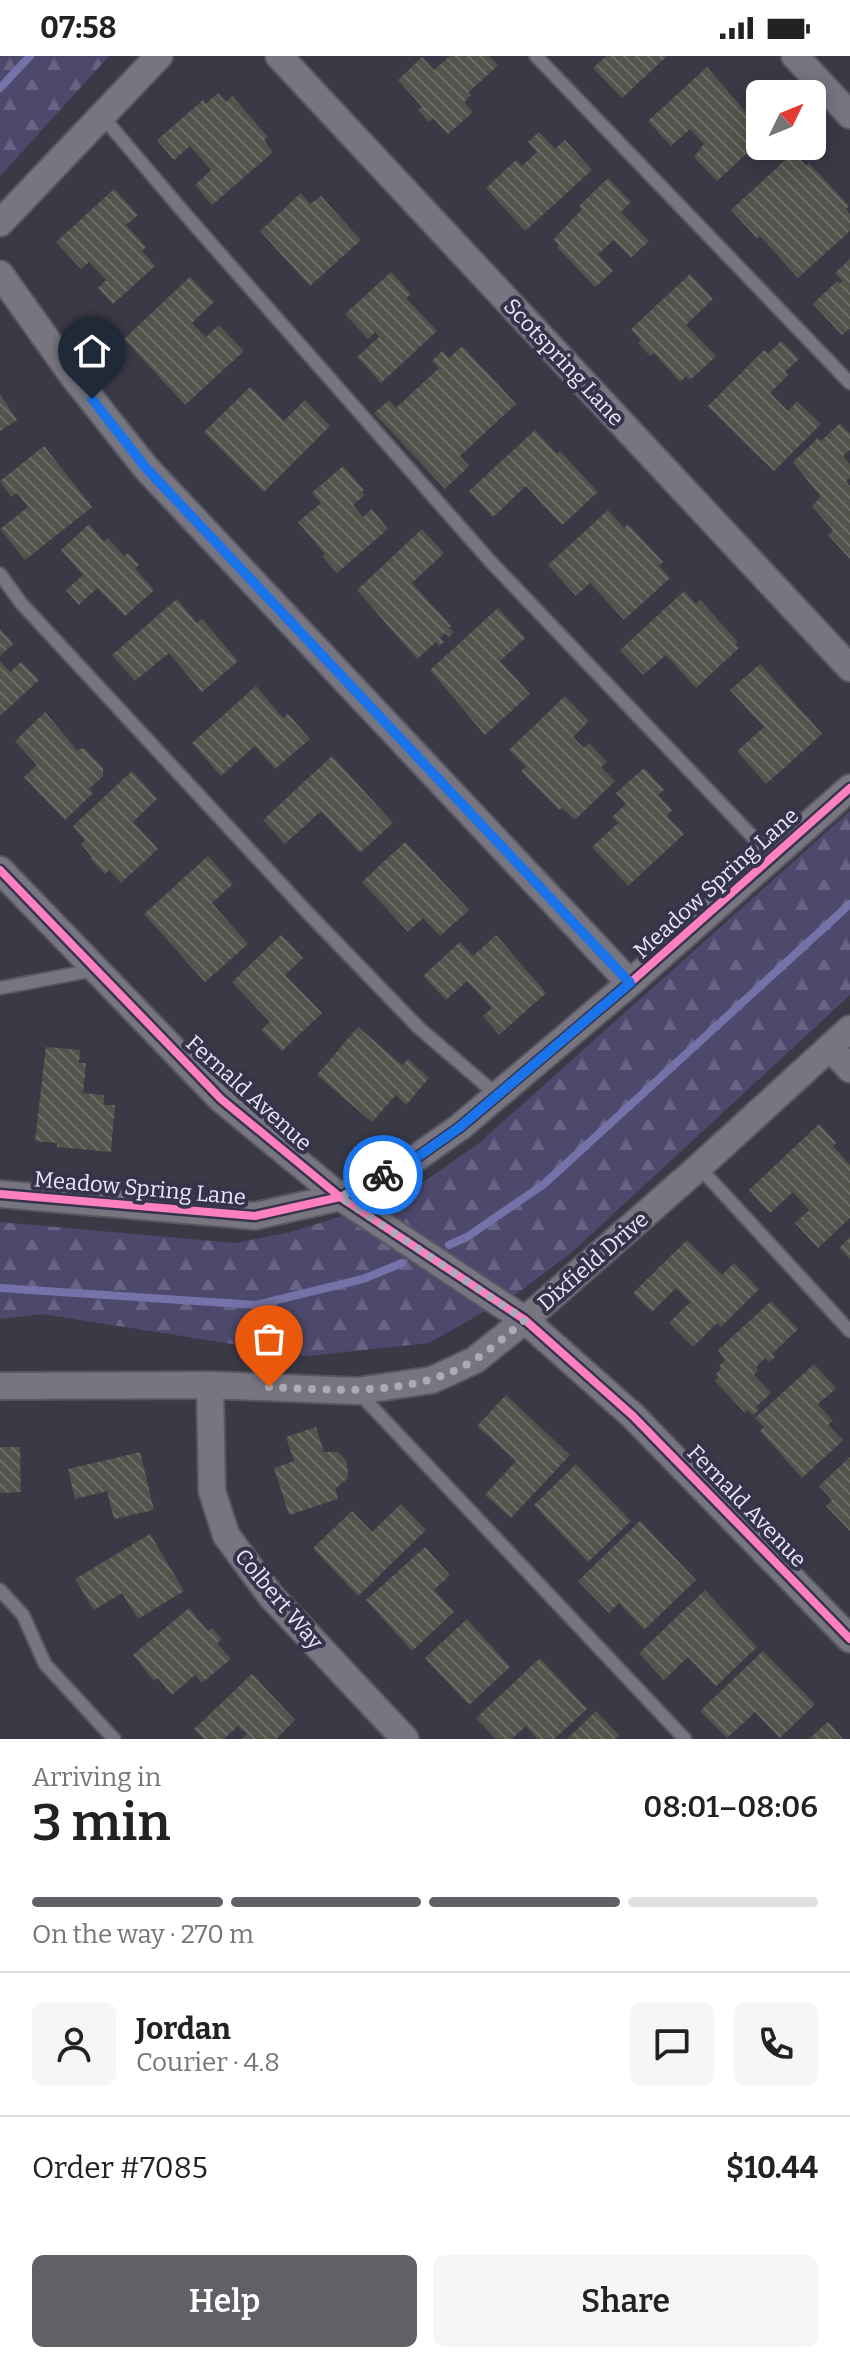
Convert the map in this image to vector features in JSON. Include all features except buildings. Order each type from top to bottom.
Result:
[{"type":"street","points":[[0,223],[159,56]]},
{"type":"street","name":"Scotspring Lane","points":[[279,56],[850,668]]},
{"type":"street","points":[[795,56],[850,115]]},
{"type":"street","points":[[0,274],[73,376],[146,468],[630,983]]},
{"type":"street","name":"Meadow Spring Lane","points":[[0,1194],[255,1216],[340,1197],[409,1163],[460,1127],[630,983],[850,788]]},
{"type":"street","name":"Fernald Avenue","points":[[0,870],[221,1099],[340,1197],[525,1320],[633,1416],[850,1639]]},
{"type":"street","name":"Dixfield Drive","points":[[0,1386],[210,1385],[357,1391],[432,1380],[475,1360],[525,1320],[850,1029]]},
{"type":"street","points":[[830,1047],[850,1069]]},
{"type":"street","name":"Colbert Way","points":[[210,1385],[212,1491],[226,1535],[271,1596],[405,1739]]},
{"type":"lane","points":[[536,56],[850,383]]},
{"type":"lane","points":[[102,116],[490,561],[772,857]]},
{"type":"lane","points":[[0,574],[21,603],[307,912],[419,1028],[497,1095]]},
{"type":"lane","points":[[0,988],[94,970]]},
{"type":"lane","points":[[699,1167],[850,1331]]},
{"type":"lane","points":[[357,1391],[685,1739]]},
{"type":"lane","points":[[0,1590],[23,1615],[45,1664],[114,1739]]},
{"type":"green space","points":[[0,56],[109,56],[0,176]]},
{"type":"green space","points":[[850,811],[850,995],[570,1254],[519,1292],[429,1343],[308,1356],[42,1314],[0,1319],[0,1222],[235,1243],[291,1232],[400,1198],[478,1144]]},
{"type":"waterway","points":[[0,88],[30,56]]},
{"type":"waterway","points":[[449,1245],[467,1237],[544,1184],[850,904]]},
{"type":"waterway","points":[[0,1288],[256,1305],[363,1279],[402,1263]]},
{"type":"cycle path","points":[[0,1194],[255,1216],[340,1197],[409,1163],[460,1127],[630,983],[850,788]]},
{"type":"cycle path","points":[[0,870],[221,1099],[340,1197],[525,1320],[633,1416],[850,1639]]},
{"type":"way so far","points":[[269,1387],[357,1391],[432,1380],[475,1360],[525,1320],[340,1197],[383,1175]]},
{"type":"route","points":[[92,399],[146,468],[630,983],[460,1127],[409,1163],[383,1175]]}]
